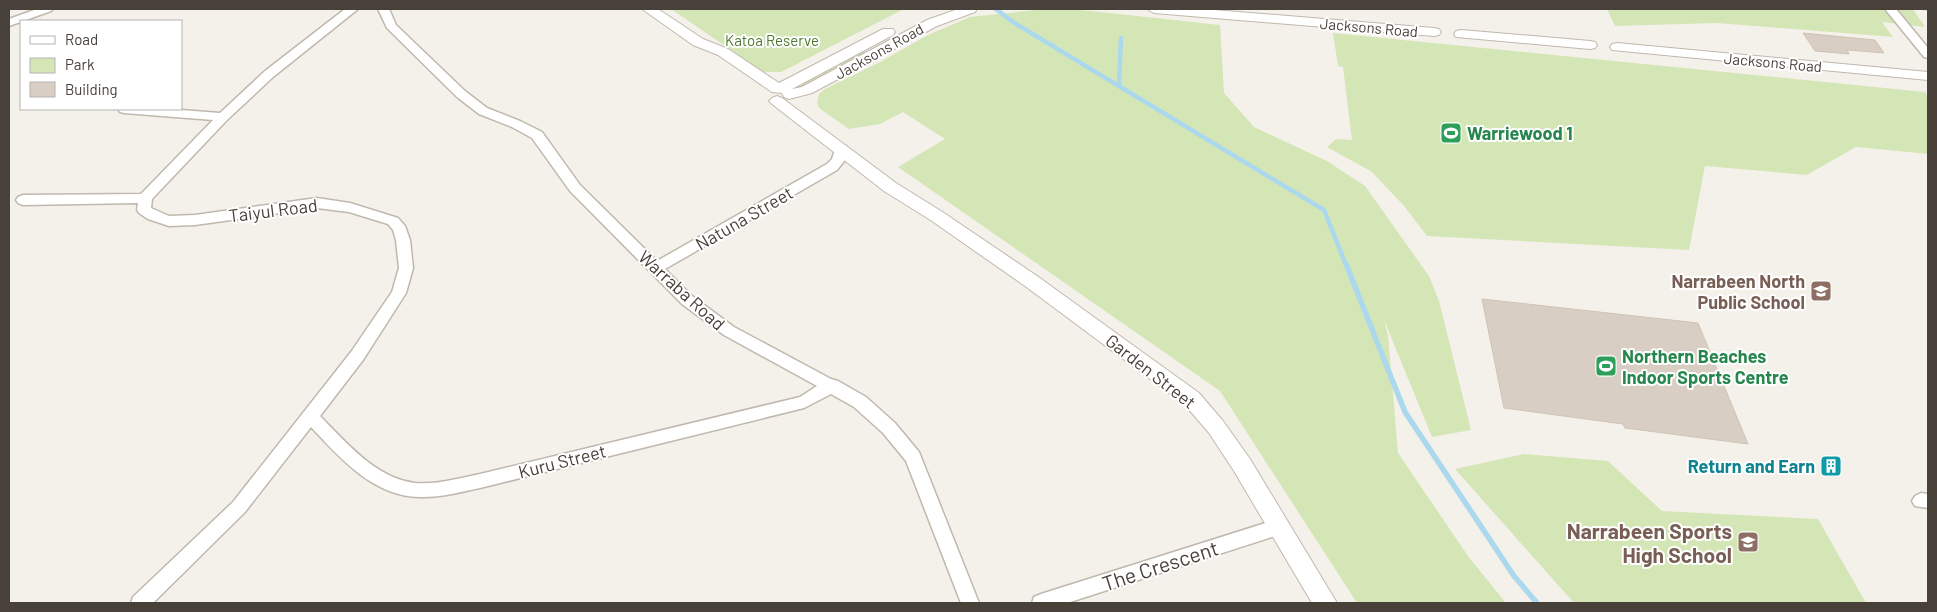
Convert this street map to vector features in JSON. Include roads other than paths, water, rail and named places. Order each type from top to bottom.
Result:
[{"type":"street","points":[[9,23],[47,9]]},
{"type":"street","points":[[23,200],[145,198],[223,117],[269,74],[352,9]]},
{"type":"street","name":"Warraba Road","points":[[384,9],[391,26],[460,94],[483,110],[536,135],[575,188],[688,300],[729,331],[832,385],[860,402],[889,428],[913,458],[970,603]]},
{"type":"street","name":"Garden Street","points":[[649,9],[698,42],[713,57],[786,94],[877,161],[938,217]]},
{"type":"street","name":"Jacksons Road","points":[[786,94],[860,46],[921,15],[940,9]]},
{"type":"street","name":"Jacksons Road","points":[[786,94],[932,23],[970,9]]},
{"type":"street","name":"Jacksons Road","points":[[1154,9],[1448,29],[1590,45],[1597,50],[1607,52],[1615,51],[1617,47],[1928,76]]},
{"type":"street","points":[[1890,9],[1928,56]]},
{"type":"street","name":"Garden Street","points":[[786,94],[841,149],[890,187],[938,217],[1031,281],[1192,399],[1216,427],[1325,603]]},
{"type":"street","points":[[136,110],[223,117]]},
{"type":"street","points":[[832,167],[838,160],[841,149]]},
{"type":"street","name":"Natuna Street","points":[[656,268],[832,167],[863,165]]},
{"type":"street","name":"Taiyul Road","points":[[140,603],[239,507],[357,356],[398,292],[406,268],[403,240],[400,229],[393,220],[350,208],[317,203],[195,220],[169,221],[153,216],[144,210],[145,198]]},
{"type":"street","name":"Kuru Street","points":[[310,416],[362,467],[391,484],[415,490],[452,487],[804,402],[832,385]]},
{"type":"street","name":"The Crescent","points":[[1041,603],[1278,526]]},
{"type":"waterway","points":[[996,9],[1013,22],[1324,210],[1346,265]]},
{"type":"waterway","points":[[1119,85],[1121,38]]},
{"type":"waterway","points":[[1346,264],[1405,412],[1514,576],[1537,603]]},
{"type":"place","name":"Warriewood 1","points":[[1451,133]]},
{"type":"place","name":"Narrabeen North Public School","points":[[1821,291]]},
{"type":"place","name":"Northern Beaches Indoor Sports Centre","points":[[1606,366]]},
{"type":"place","name":"Return and Earn","points":[[1831,466]]},
{"type":"place","name":"Narrabeen Sports High School","points":[[1748,542]]},
{"type":"park label","name":"Katoa Reserve","points":[[772,40]]}]
